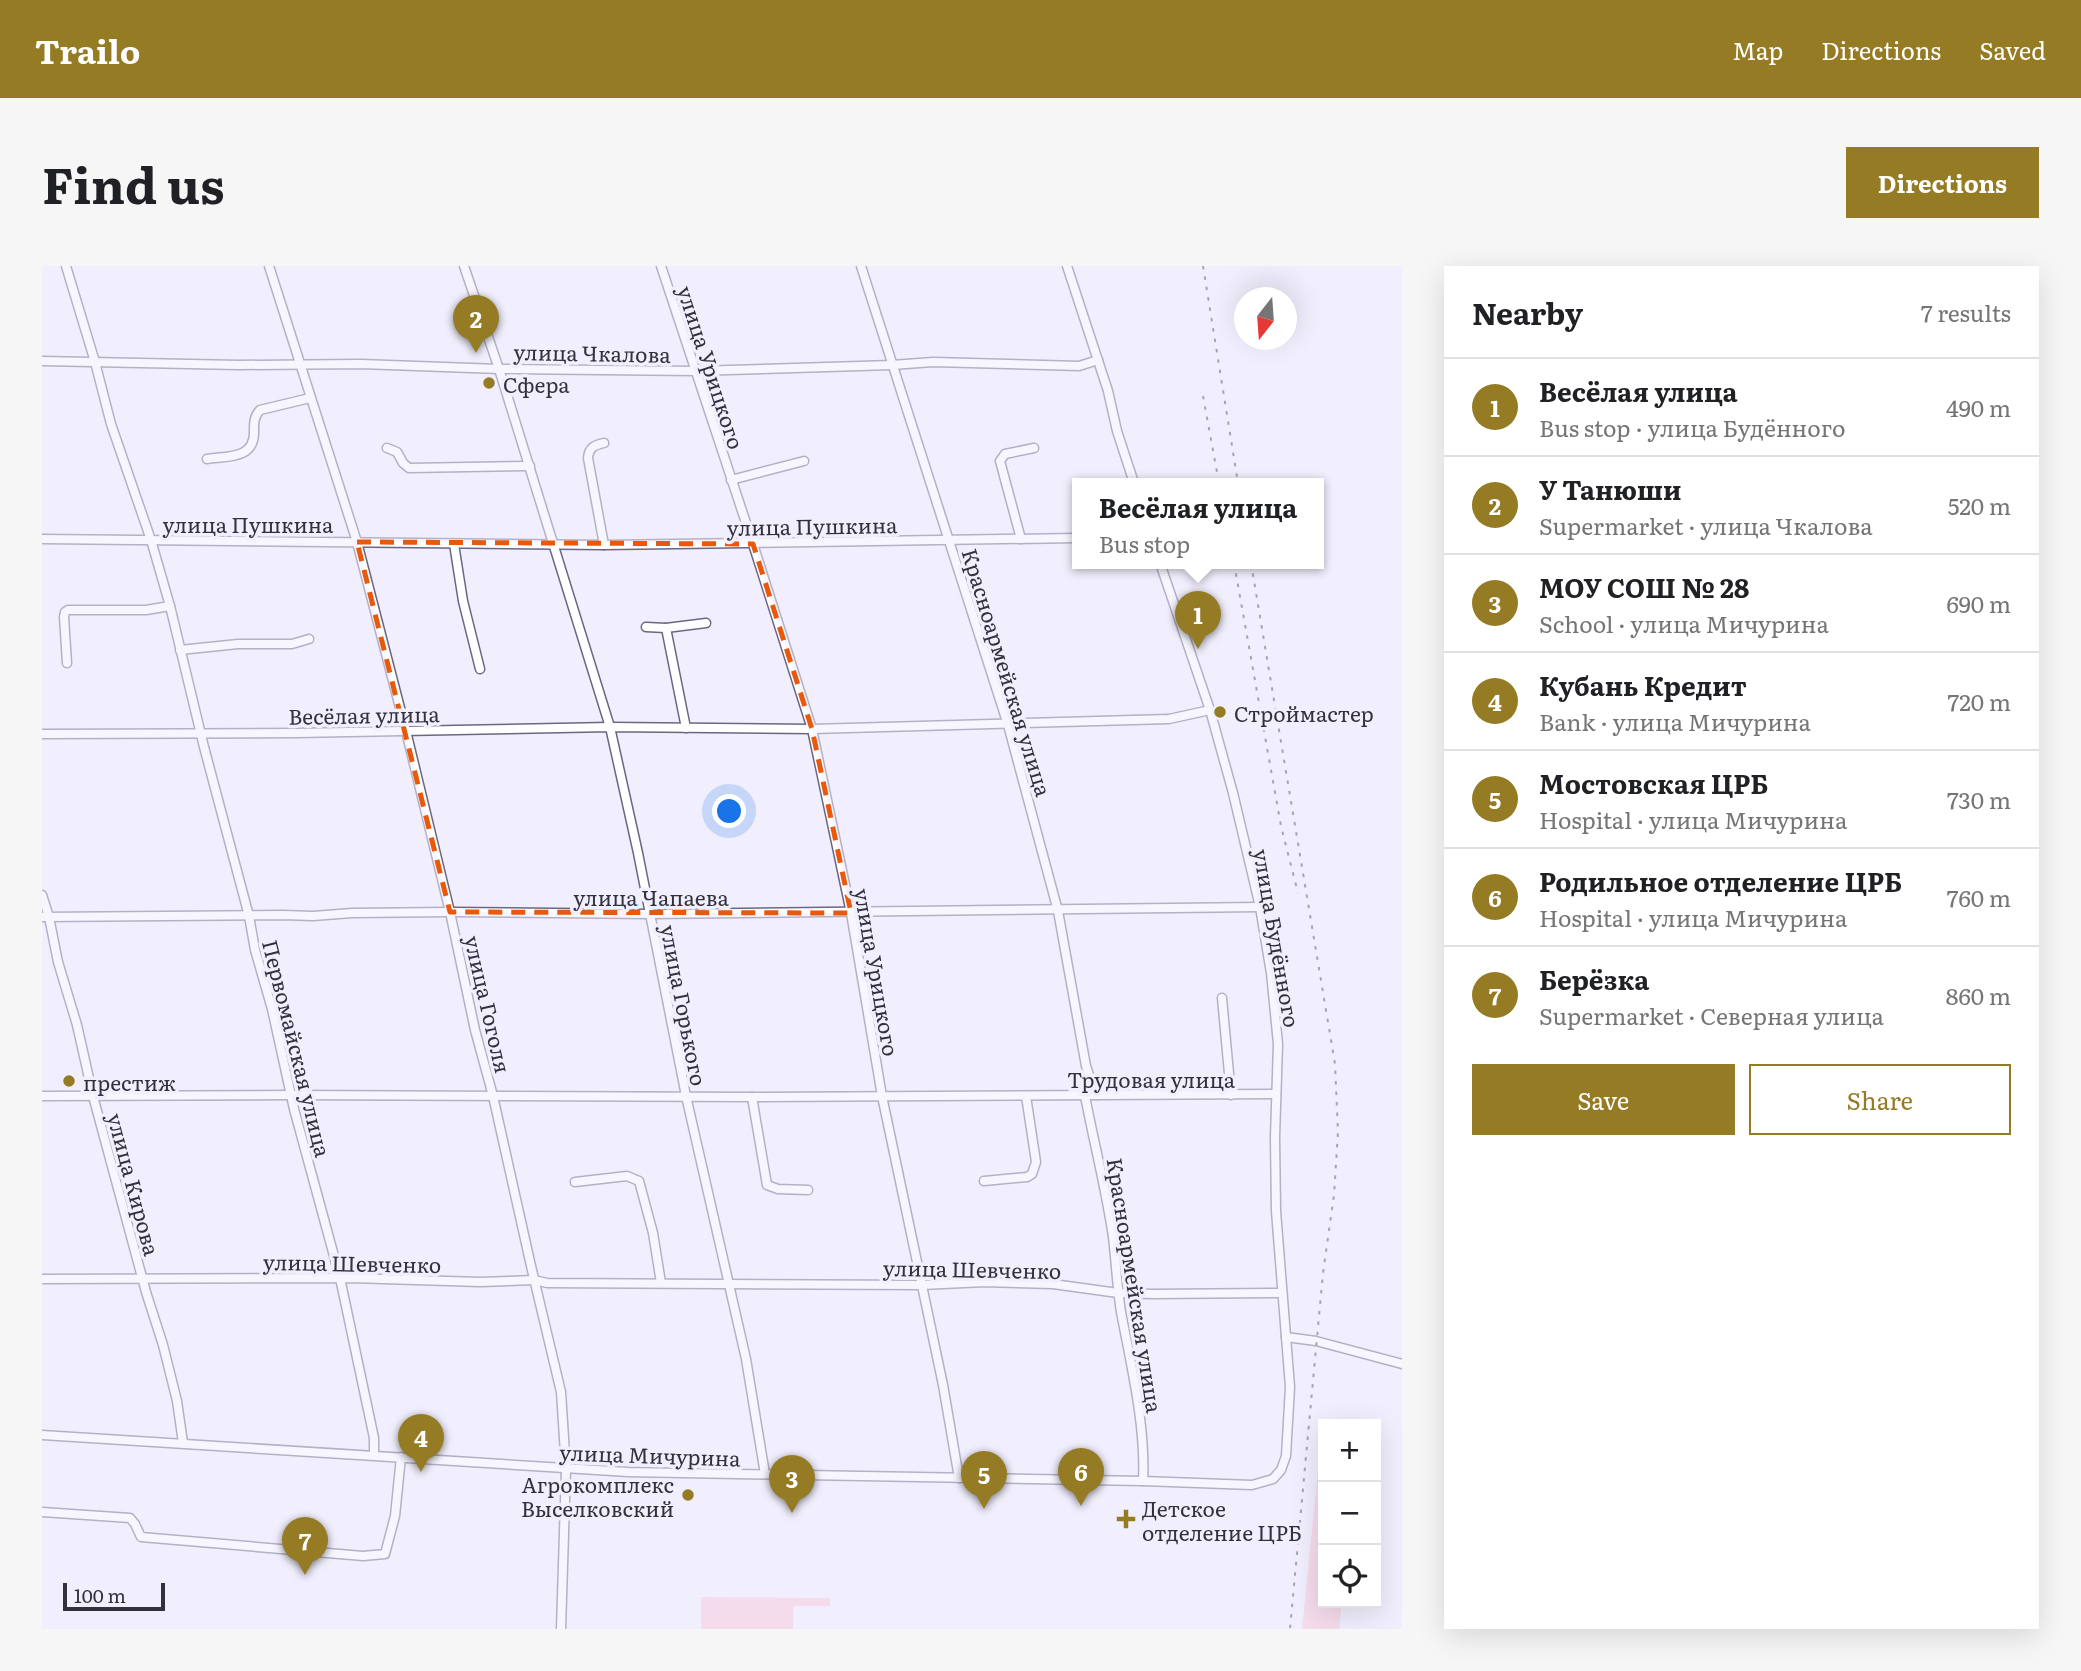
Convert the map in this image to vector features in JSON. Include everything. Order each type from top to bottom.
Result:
[{"type":"street","name":"Первомайская улица","points":[[65,266],[111,424],[151,540],[170,606],[249,916],[291,1095],[340,1278],[374,1438],[374,1455]]},
{"type":"street","name":"улица Гоголя","points":[[270,266],[299,365],[357,542],[407,731],[561,1392],[566,1469],[561,1629]]},
{"type":"street","name":"улица Горького","points":[[464,266],[530,466],[610,727],[686,1096],[746,1359],[765,1474]]},
{"type":"street","name":"улица Урицкого","points":[[661,266],[812,729],[851,913],[882,1096],[948,1412],[959,1478]]},
{"type":"street","name":"Красноармейская улица","points":[[860,266],[1008,725],[1058,911],[1086,1066],[1096,1096]]},
{"type":"street","points":[[1067,266],[1132,478]]},
{"type":"street","name":"улица Чкалова","points":[[42,361],[695,371],[933,362],[1079,366],[1098,360]]},
{"type":"street","points":[[207,459],[240,455],[251,449],[255,441],[256,414],[260,410],[310,398]]},
{"type":"street","points":[[604,443],[591,448],[588,458],[604,545]]},
{"type":"street","points":[[387,448],[397,452],[402,464],[409,468],[530,466]]},
{"type":"street","points":[[1021,539],[1000,461],[1005,454],[1034,448]]},
{"type":"street","name":"улица Урицкого","points":[[731,480],[804,461]]},
{"type":"street","name":"улица Пушкина","points":[[42,538],[555,545],[1072,538]]},
{"type":"street","points":[[454,544],[463,601],[480,669]]},
{"type":"street","name":"улица Будённого","points":[[1162,569],[1210,710],[1233,793],[1260,907],[1271,973],[1278,1044],[1276,1211],[1290,1387],[1286,1456]]},
{"type":"street","points":[[67,663],[64,617],[68,610],[146,610],[170,606]]},
{"type":"street","points":[[646,627],[666,628],[706,623]]},
{"type":"street","points":[[666,628],[686,728]]},
{"type":"street","points":[[180,650],[238,644],[292,644],[309,639]]},
{"type":"street","name":"Весёлая улица","points":[[42,734],[296,733],[610,727],[812,729],[1008,725],[1169,719],[1210,710]]},
{"type":"street","name":"улица Кирова","points":[[42,895],[45,917],[77,1025],[93,1096],[177,1401],[183,1443]]},
{"type":"street","name":"улица Чапаева","points":[[45,917],[450,912],[851,913],[952,909],[1058,911],[1260,907]]},
{"type":"street","points":[[1222,998],[1231,1095]]},
{"type":"street","name":"Трудовая улица","points":[[42,1096],[752,1097],[1276,1094]]},
{"type":"street","points":[[984,1181],[1027,1177],[1035,1167],[1026,1096]]},
{"type":"street","name":"Красноармейская улица","points":[[1085,1096],[1112,1237],[1118,1293],[1140,1427],[1143,1481]]},
{"type":"street","points":[[752,1097],[767,1185],[778,1189],[808,1190]]},
{"type":"street","points":[[575,1181],[627,1176],[639,1181],[653,1233],[661,1283]]},
{"type":"street","name":"улица Шевченко","points":[[42,1279],[340,1278],[730,1285],[922,1285],[985,1282],[1053,1284],[1118,1293],[1282,1293]]},
{"type":"street","points":[[1286,1337],[1316,1341],[1402,1364]]},
{"type":"street","name":"улица Мичурина","points":[[42,1435],[566,1469],[1252,1485],[1273,1479],[1281,1470],[1286,1456]]},
{"type":"street","points":[[42,1512],[130,1518],[141,1537],[363,1556],[385,1554],[396,1516],[401,1457]]},
{"type":"highlighted area","points":[[357,542],[753,544],[812,729],[851,913],[450,912]]},
{"type":"shaded area","points":[[1318,1471],[1318,1608],[1341,1608],[1339,1629],[1302,1629]]},
{"type":"shaded area","points":[[701,1597],[830,1598],[830,1606],[793,1606],[793,1629],[701,1629]]},
{"type":"railway","points":[[1203,266],[1237,478]]},
{"type":"railway","points":[[1203,396],[1218,478]]},
{"type":"railway","points":[[1235,569],[1281,826],[1298,893]]},
{"type":"railway","points":[[1252,569],[1335,1064],[1338,1132],[1290,1629]]},
{"type":"place","name":"У Танюши","points":[[476,353]]},
{"type":"place","name":"Сфера","points":[[489,383]]},
{"type":"place","name":"Весёлая улица","points":[[1198,649]]},
{"type":"place","name":"Строймастер","points":[[1220,712]]},
{"type":"place","name":"престиж","points":[[69,1081]]},
{"type":"place","name":"Кубань Кредит","points":[[421,1472]]},
{"type":"place","name":"Агрокомплекс Выселковский","points":[[688,1495]]},
{"type":"place","name":"Родильное отделение ЦРБ","points":[[1081,1506]]},
{"type":"place","name":"Мостовская ЦРБ","points":[[984,1509]]},
{"type":"place","name":"МОУ СОШ № 28","points":[[792,1513]]},
{"type":"place","name":"Детское отделение ЦРБ","points":[[1126,1519]]},
{"type":"place","name":"Берёзка","points":[[305,1575]]}]
